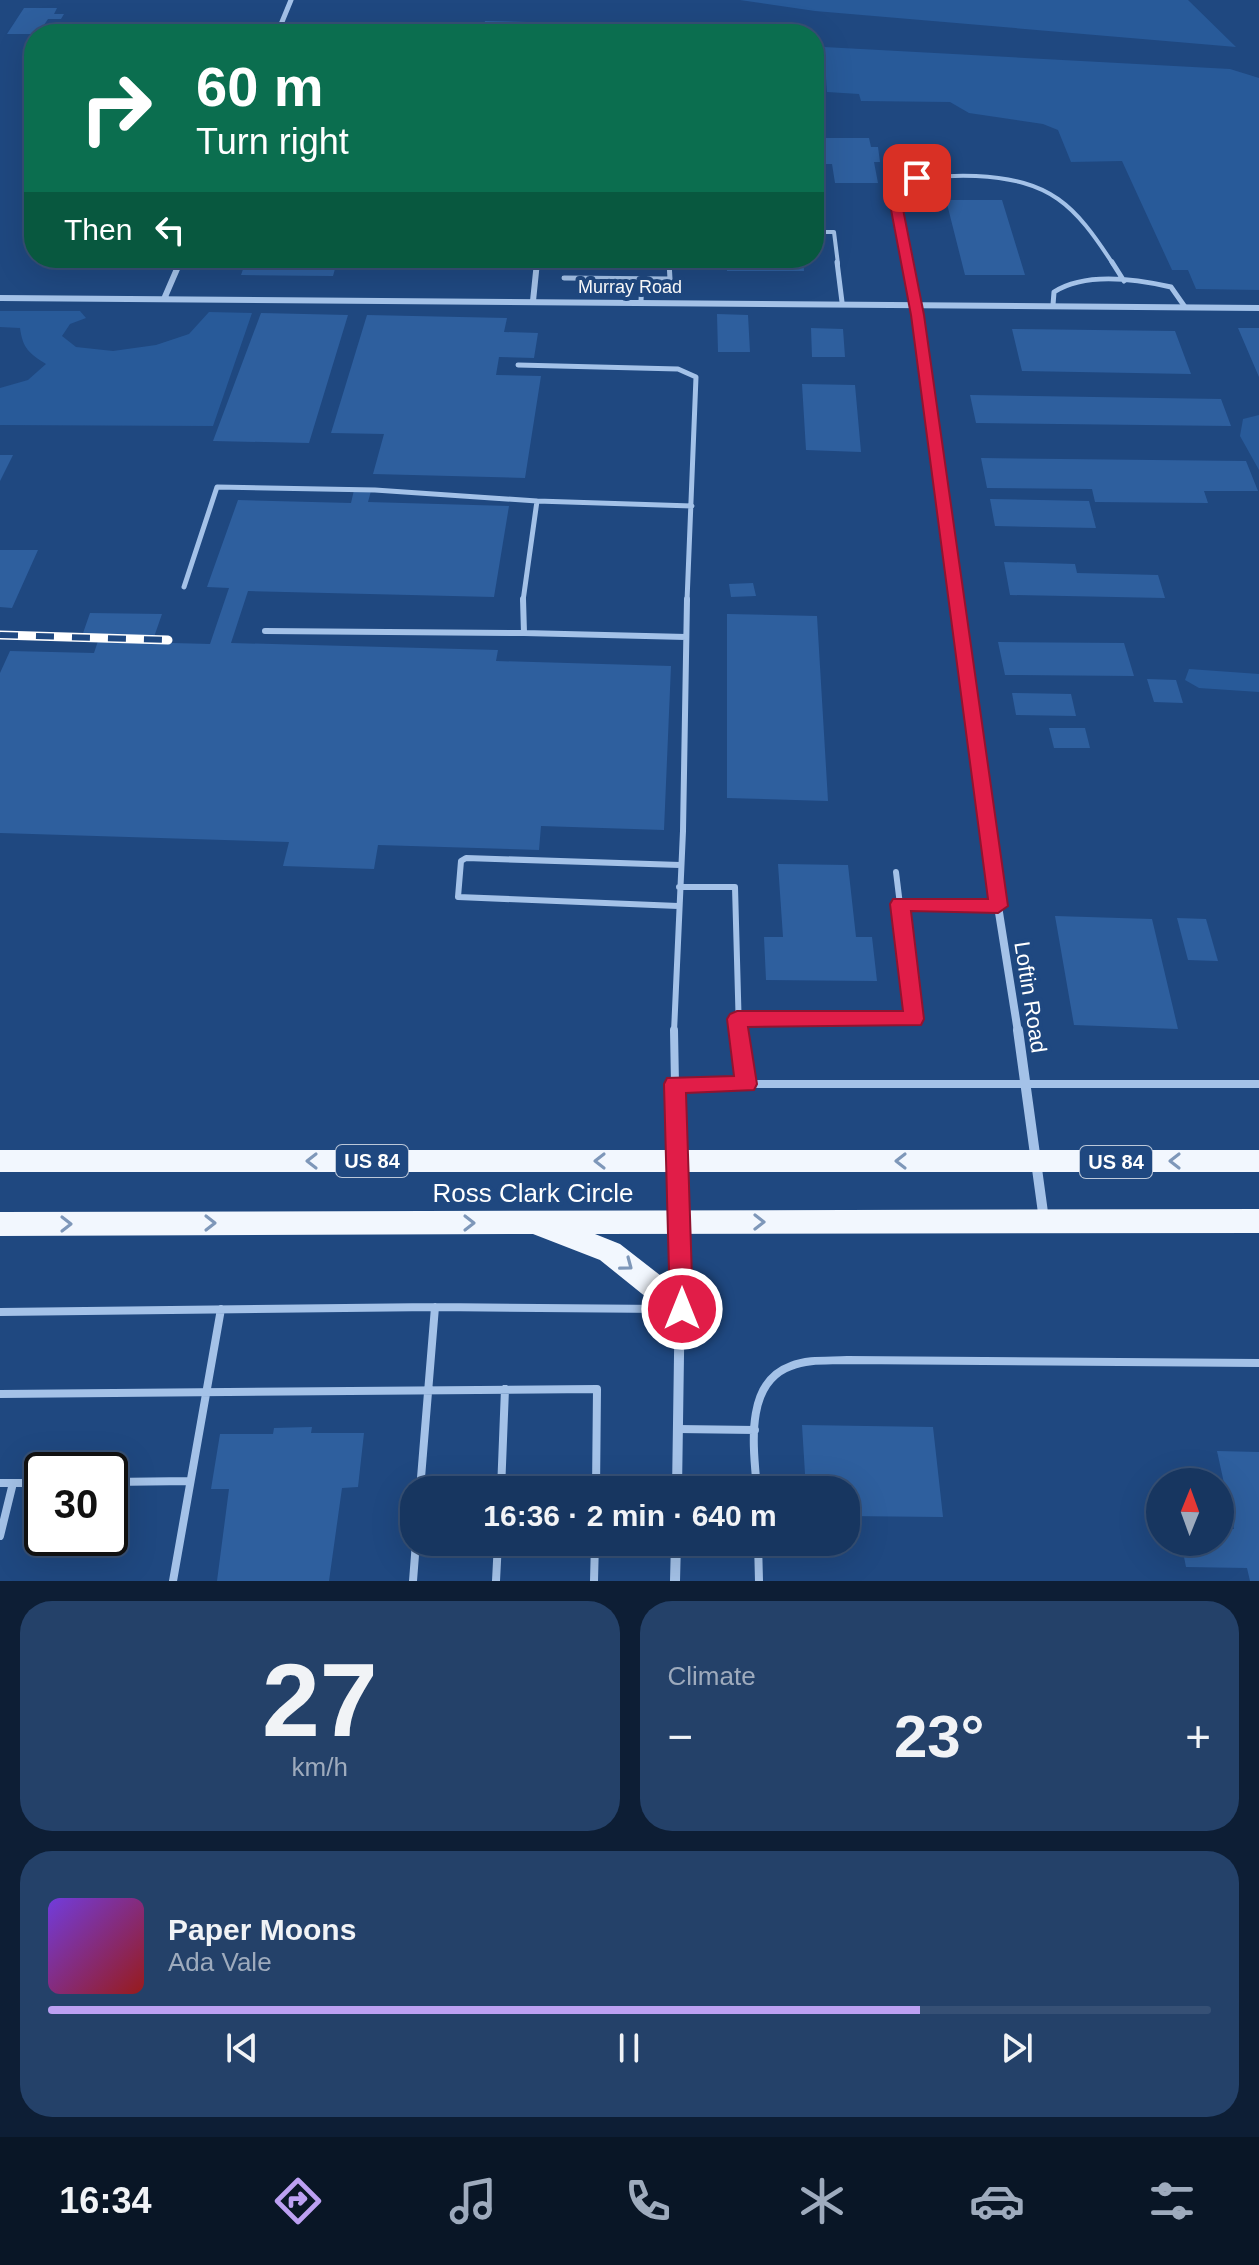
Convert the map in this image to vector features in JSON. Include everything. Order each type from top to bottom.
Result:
[{"type":"highway","name":"Ross Clark Circle","points":[[0,1161],[1259,1161]]},
{"type":"highway","name":"Ross Clark Circle","points":[[0,1224],[1258,1221]]},
{"type":"highway","points":[[530,1222],[610,1252],[682,1309]]},
{"type":"street","points":[[281,24],[291,0]]},
{"type":"street","points":[[164,299],[178,268]]},
{"type":"street","points":[[533,301],[536,268]]},
{"type":"street","name":"Murray Road","points":[[0,298],[842,302],[1259,308]]},
{"type":"street","name":"Loftin Road","points":[[915,303],[1044,1221]]},
{"type":"street","points":[[675,1084],[682,1309],[677,1476]]},
{"type":"street","points":[[675,1581],[676,1556]]},
{"type":"lane","points":[[915,303],[911,273],[897,224],[895,199],[903,184],[933,176],[985,177],[1040,186],[1065,203],[1112,260],[1124,281]]},
{"type":"lane","points":[[824,232],[834,232],[842,302]]},
{"type":"lane","points":[[564,278],[670,279],[669,268]]},
{"type":"lane","points":[[641,301],[642,279]]},
{"type":"lane","points":[[1053,305],[1056,288],[1066,284],[1124,281],[1171,287],[1185,307]]},
{"type":"lane","points":[[518,365],[664,368],[678,369],[696,377],[698,408],[686,637],[675,1084],[1259,1084]]},
{"type":"lane","points":[[184,587],[217,487],[375,490],[537,501],[692,506]]},
{"type":"lane","points":[[524,633],[523,597],[537,501]]},
{"type":"lane","points":[[265,631],[686,637]]},
{"type":"lane","points":[[678,906],[458,897],[461,861],[466,858],[680,865]]},
{"type":"lane","points":[[737,1019],[914,1019],[896,872]]},
{"type":"lane","points":[[679,887],[735,887],[737,1019],[746,1084]]},
{"type":"lane","points":[[900,904],[998,906]]},
{"type":"lane","points":[[0,1312],[435,1307],[682,1309]]},
{"type":"lane","points":[[421,1476],[435,1307]]},
{"type":"lane","points":[[173,1581],[221,1309]]},
{"type":"lane","points":[[757,1476],[755,1430],[759,1398],[770,1381],[786,1368],[807,1363],[847,1360],[1259,1363]]},
{"type":"lane","points":[[502,1476],[505,1389]]},
{"type":"lane","points":[[0,1394],[597,1389],[596,1476]]},
{"type":"lane","points":[[678,1429],[755,1430]]},
{"type":"lane","points":[[128,1482],[190,1481]]},
{"type":"lane","points":[[0,1483],[24,1483]]},
{"type":"lane","points":[[0,1536],[13,1483]]},
{"type":"lane","points":[[413,1581],[415,1556]]},
{"type":"lane","points":[[496,1581],[497,1556]]},
{"type":"lane","points":[[594,1581],[595,1556]]},
{"type":"lane","points":[[758,1556],[759,1581]]},
{"type":"shaded area","points":[[740,0],[1188,0],[1236,47],[815,11]]},
{"type":"shaded area","points":[[824,47],[1230,69],[1259,78],[1259,290],[1196,289],[1188,270],[1172,270],[1122,161],[1071,162],[1058,130],[1043,124],[969,113],[950,102],[861,101],[859,94],[827,92]]},
{"type":"shaded area","points":[[0,311],[80,311],[86,318],[70,324],[62,336],[76,347],[113,351],[156,345],[189,334],[209,312],[252,313],[213,426],[0,425],[0,388],[28,380],[46,364],[28,350],[20,328],[0,327]]},
{"type":"shaded area","points":[[1259,415],[1259,470],[1240,436],[1243,419]]},
{"type":"shaded area","points":[[1189,669],[1259,674],[1259,692],[1199,688],[1185,680]]},
{"type":"building","points":[[24,8],[57,8],[54,14],[64,14],[61,19],[48,19],[45,24],[24,24],[24,34],[7,34]]},
{"type":"building","points":[[485,21],[528,22],[528,24],[484,24]]},
{"type":"building","points":[[824,138],[869,138],[871,147],[878,147],[880,162],[874,162],[878,183],[835,183],[832,164],[824,164]]},
{"type":"building","points":[[946,200],[1002,200],[1025,275],[965,275]]},
{"type":"building","points":[[243,268],[335,268],[333,276],[241,275]]},
{"type":"building","points":[[727,268],[804,268],[804,271],[727,271]]},
{"type":"building","points":[[261,313],[348,315],[309,443],[213,441]]},
{"type":"building","points":[[717,314],[748,315],[750,352],[718,352]]},
{"type":"building","points":[[367,315],[507,318],[504,332],[538,333],[534,358],[499,357],[496,375],[541,376],[525,478],[373,474],[384,434],[331,433]]},
{"type":"building","points":[[811,328],[843,329],[845,357],[812,357]]},
{"type":"building","points":[[1238,328],[1259,328],[1259,377]]},
{"type":"building","points":[[1012,329],[1175,331],[1191,374],[1022,371]]},
{"type":"building","points":[[802,384],[855,385],[861,452],[806,450]]},
{"type":"building","points":[[970,395],[1221,399],[1231,426],[976,423]]},
{"type":"building","points":[[0,455],[13,455],[0,481]]},
{"type":"building","points":[[981,458],[1246,461],[1258,491],[1204,491],[1208,503],[1095,502],[1092,489],[987,488]]},
{"type":"building","points":[[354,490],[371,491],[368,502],[509,506],[494,597],[248,591],[231,643],[498,650],[496,661],[671,666],[664,830],[541,826],[539,850],[378,845],[374,869],[283,866],[289,842],[0,833],[0,673],[10,651],[94,653],[98,641],[210,644],[229,588],[207,587],[238,500],[351,503]]},
{"type":"building","points":[[990,499],[1089,501],[1096,528],[995,526]]},
{"type":"building","points":[[0,550],[38,550],[12,608],[0,607]]},
{"type":"building","points":[[1004,562],[1075,564],[1077,573],[1158,575],[1165,598],[1010,595]]},
{"type":"building","points":[[753,583],[756,596],[731,597],[729,584]]},
{"type":"building","points":[[90,613],[162,614],[154,637],[82,636]]},
{"type":"building","points":[[727,614],[817,616],[828,801],[727,798]]},
{"type":"building","points":[[998,642],[1124,643],[1134,676],[1005,675]]},
{"type":"building","points":[[1147,679],[1176,680],[1183,703],[1154,702]]},
{"type":"building","points":[[1012,693],[1071,694],[1076,716],[1016,715]]},
{"type":"building","points":[[1049,728],[1085,728],[1090,748],[1054,748]]},
{"type":"building","points":[[778,864],[848,865],[856,937],[872,937],[877,981],[766,980],[764,937],[783,937]]},
{"type":"building","points":[[1055,916],[1152,919],[1178,1029],[1074,1025]]},
{"type":"building","points":[[1177,918],[1206,919],[1218,961],[1188,960]]},
{"type":"building","points":[[802,1425],[933,1427],[943,1517],[860,1516],[860,1476],[805,1476]]},
{"type":"building","points":[[312,1427],[311,1433],[364,1433],[358,1487],[342,1488],[329,1581],[217,1581],[229,1489],[211,1489],[220,1434],[273,1434],[274,1428]]},
{"type":"building","points":[[1217,1451],[1259,1452],[1259,1581],[1250,1581],[1247,1568],[1186,1567],[1184,1556],[1234,1556],[1234,1468],[1221,1468]]},
{"type":"railway","points":[[0,635],[168,640]]},
{"type":"route","points":[[682,1309],[675,1084],[746,1084],[737,1019],[914,1019],[900,904],[998,906],[911,273],[897,224],[895,199],[903,184],[917,178]]}]
